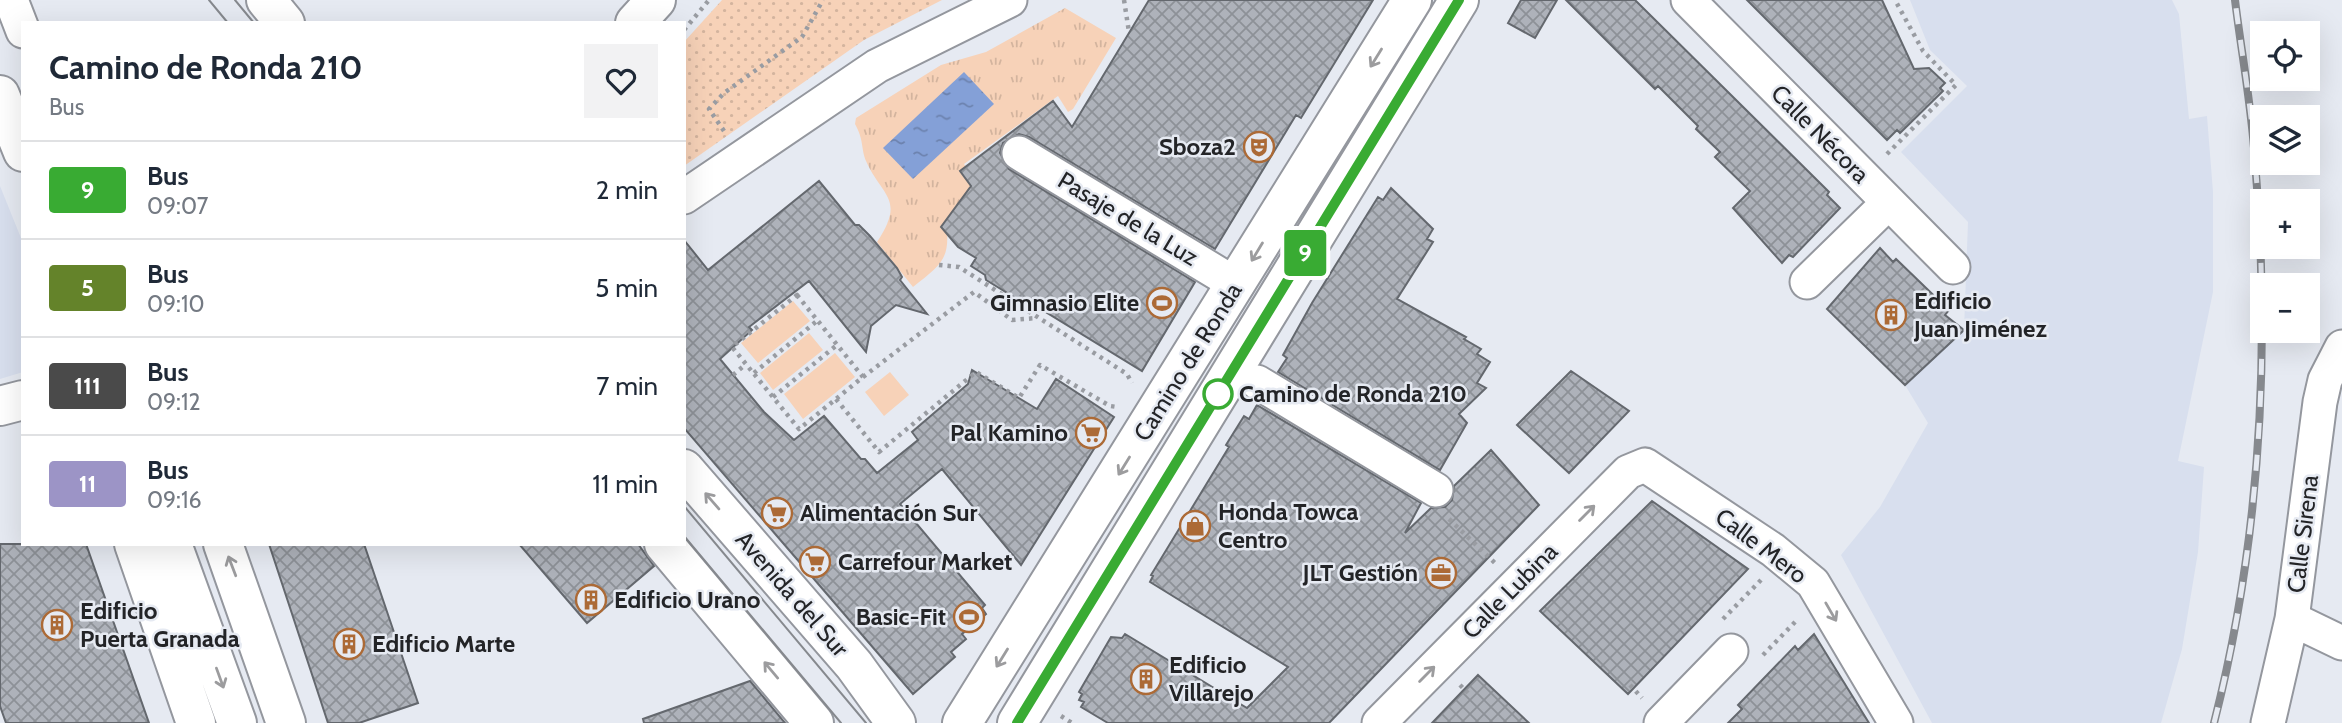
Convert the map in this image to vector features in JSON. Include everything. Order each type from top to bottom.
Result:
[{"type":"main road","points":[[266,0],[283,21]]},
{"type":"main road","points":[[637,21],[656,0]]},
{"type":"main road","name":"Camino de Ronda","points":[[962,723],[1412,0]]},
{"type":"main road","name":"Camino de Ronda","points":[[1018,723],[1460,0]]},
{"type":"main road","points":[[0,95],[21,147]]},
{"type":"main road","points":[[0,406],[21,401]]},
{"type":"main road","name":"Avenida del Sur","points":[[686,471],[853,665],[896,723]]},
{"type":"main road","points":[[135,546],[196,723]]},
{"type":"main road","points":[[173,546],[237,723]]},
{"type":"main road","points":[[224,546],[286,723]]},
{"type":"main road","points":[[666,546],[814,723]]},
{"type":"street","points":[[11,0],[21,27]]},
{"type":"street","points":[[686,196],[877,66],[1010,0]]},
{"type":"street","name":"Calle Nécora","points":[[1688,0],[1953,267]]},
{"type":"street","name":"Pasaje de la Luz","points":[[1019,153],[1237,285]]},
{"type":"street","points":[[1807,282],[1888,203]]},
{"type":"street","name":"Calle Sirena","points":[[2269,723],[2292,619],[2320,402],[2325,380],[2342,348]]},
{"type":"street","points":[[1257,382],[1436,490]]},
{"type":"street","name":"Calle Lubina","points":[[1379,723],[1628,472],[1645,465]]},
{"type":"street","name":"Calle Mero","points":[[1645,465],[1773,550],[1813,583],[1896,723]]},
{"type":"street","points":[[2292,619],[2342,643]]},
{"type":"street","points":[[1661,723],[1731,651]]},
{"type":"path","points":[[686,28],[709,0]]},
{"type":"path","points":[[742,157],[709,109],[724,93],[802,37],[823,0]]},
{"type":"path","points":[[1124,0],[1129,32]]},
{"type":"path","points":[[1887,153],[1956,85],[1923,51],[1895,0]]},
{"type":"path","points":[[939,265],[959,267],[1128,374],[1137,389]]},
{"type":"path","points":[[863,377],[797,295],[732,346],[799,429],[974,292],[1012,320],[1038,318]]},
{"type":"path","points":[[754,373],[818,320]]},
{"type":"path","points":[[773,397],[837,345]]},
{"type":"path","points":[[733,375],[746,364]]},
{"type":"path","points":[[836,399],[879,452],[976,372],[1019,398],[1040,365],[1110,406],[1124,410]]},
{"type":"path","points":[[1446,522],[1450,518],[1495,563]]},
{"type":"path","points":[[1742,599],[1765,576]]},
{"type":"path","points":[[1782,635],[1803,613]]},
{"type":"shaded area","points":[[1910,0],[2172,0],[2179,14],[2189,119],[2207,116],[2213,192],[2213,292],[2178,461],[2204,467],[2198,552],[2182,649],[2161,723],[1932,723],[1841,555],[1880,507],[1928,423],[1905,385],[1964,330],[1968,222],[1901,152],[1967,86],[1930,50]]},
{"type":"shaded area","points":[[0,186],[21,238],[21,373],[0,379]]},
{"type":"green space","points":[[722,0],[942,0],[864,40],[686,165],[686,40]]},
{"type":"green space","points":[[1065,8],[1116,38],[1073,109],[1068,112],[1058,96],[964,164],[975,181],[946,221],[947,244],[942,260],[913,287],[877,242],[886,227],[890,207],[888,198],[866,161],[855,124],[856,118],[941,65],[986,52]]},
{"type":"green space","points":[[793,301],[810,321],[758,363],[741,343]]},
{"type":"green space","points":[[809,333],[823,350],[773,390],[760,373]]},
{"type":"green space","points":[[835,353],[855,377],[803,419],[784,394]]},
{"type":"green space","points":[[890,372],[909,395],[884,416],[865,392]]},
{"type":"water","points":[[964,72],[994,104],[913,179],[883,148]]},
{"type":"building","points":[[1149,0],[1373,0],[1301,118],[1296,115],[1215,249],[1029,137],[1019,134],[1003,143],[1000,153],[1009,169],[1195,282],[1142,371],[1034,305],[1030,307],[986,280],[985,275],[971,266],[976,258],[958,247],[941,227],[971,186],[960,171],[1053,101],[1072,127]]},
{"type":"building","points":[[1521,0],[1557,0],[1535,38],[1508,23]]},
{"type":"building","points":[[1566,0],[1635,0],[1829,192],[1827,195],[1840,208],[1793,257],[1789,255],[1782,263],[1733,208],[1750,191],[1715,157],[1720,152],[1658,86],[1655,89]]},
{"type":"building","points":[[1747,0],[1882,0],[1914,69],[1929,68],[1945,83],[1940,88],[1943,91],[1900,133],[1897,130],[1887,140]]},
{"type":"building","points":[[819,181],[855,225],[859,225],[870,236],[897,268],[902,277],[900,280],[927,314],[896,305],[871,326],[866,352],[809,281],[749,327],[752,330],[720,359],[764,412],[794,440],[824,416],[861,459],[865,459],[877,473],[918,440],[912,432],[968,384],[972,370],[1037,409],[1056,379],[1114,417],[1021,565],[942,469],[900,504],[985,605],[982,608],[986,614],[962,634],[966,639],[951,652],[955,657],[913,694],[686,430],[686,242],[708,270]]},
{"type":"building","points":[[1391,188],[1433,229],[1427,239],[1433,242],[1397,299],[1466,337],[1464,339],[1481,349],[1477,354],[1490,362],[1477,383],[1486,388],[1459,414],[1467,423],[1440,470],[1278,372],[1287,358],[1283,355],[1312,303],[1378,197],[1383,200]]},
{"type":"building","name":"Edificio Juan Jiménez","points":[[1880,248],[1893,262],[1896,259],[1949,310],[1945,315],[1964,330],[1905,385],[1827,309]]},
{"type":"building","points":[[1571,371],[1629,411],[1569,473],[1517,425]]},
{"type":"building","points":[[1257,405],[1421,503],[1405,533],[1431,508],[1445,507],[1452,500],[1454,486],[1491,450],[1539,505],[1329,723],[1108,723],[1081,707],[1084,702],[1079,700],[1082,694],[1079,692],[1111,637],[1122,638],[1125,634],[1247,708],[1288,667],[1150,582],[1153,576],[1151,575],[1229,447],[1226,445],[1244,416],[1249,419]]},
{"type":"building","points":[[1652,501],[1748,569],[1628,694],[1540,611]]},
{"type":"building","name":"Edificio Puerta Granada","points":[[0,544],[87,546],[149,723],[6,723],[0,706]]},
{"type":"building","name":"Edificio Marte","points":[[270,546],[365,546],[418,703],[359,723],[328,723]]},
{"type":"building","name":"Edificio Urano","points":[[521,546],[639,546],[654,566],[587,623]]},
{"type":"building","points":[[1814,634],[1869,723],[1728,723],[1742,709],[1738,705],[1795,646],[1798,650]]},
{"type":"building","points":[[1478,675],[1529,723],[1432,723]]},
{"type":"building","points":[[750,681],[785,723],[644,723],[643,719]]},
{"type":"tram line","points":[[209,0],[226,21]]},
{"type":"tram line","points":[[235,0],[252,21]]},
{"type":"tram line","points":[[686,508],[866,723]]},
{"type":"tram line","points":[[686,538],[841,723]]},
{"type":"railway","points":[[2214,723],[2243,581],[2252,509],[2261,365],[2262,293],[2254,148],[2235,0]]},
{"type":"bus line","name":"9","points":[[1017,723],[1459,0]]},
{"type":"place","name":"Sboza2","points":[[1259,147]]},
{"type":"place","name":"Gimnasio Elite","points":[[1162,303]]},
{"type":"place","name":"Edificio Juan Jiménez","points":[[1891,315]]},
{"type":"place","name":"Camino de Ronda 210","points":[[1218,394]]},
{"type":"place","name":"Pal Kamino","points":[[1091,433]]},
{"type":"place","name":"Alimentación Sur","points":[[777,513]]},
{"type":"place","name":"Honda Towca Centro","points":[[1195,526]]},
{"type":"place","name":"Carrefour Market","points":[[815,562]]},
{"type":"place","name":"JLT Gestión","points":[[1441,573]]},
{"type":"place","name":"Edificio Urano","points":[[591,600]]},
{"type":"place","name":"Basic-Fit","points":[[969,617]]},
{"type":"place","name":"Edificio Puerta Granada","points":[[57,625]]},
{"type":"place","name":"Edificio Marte","points":[[349,644]]},
{"type":"place","name":"Edificio Villarejo","points":[[1146,679]]}]
